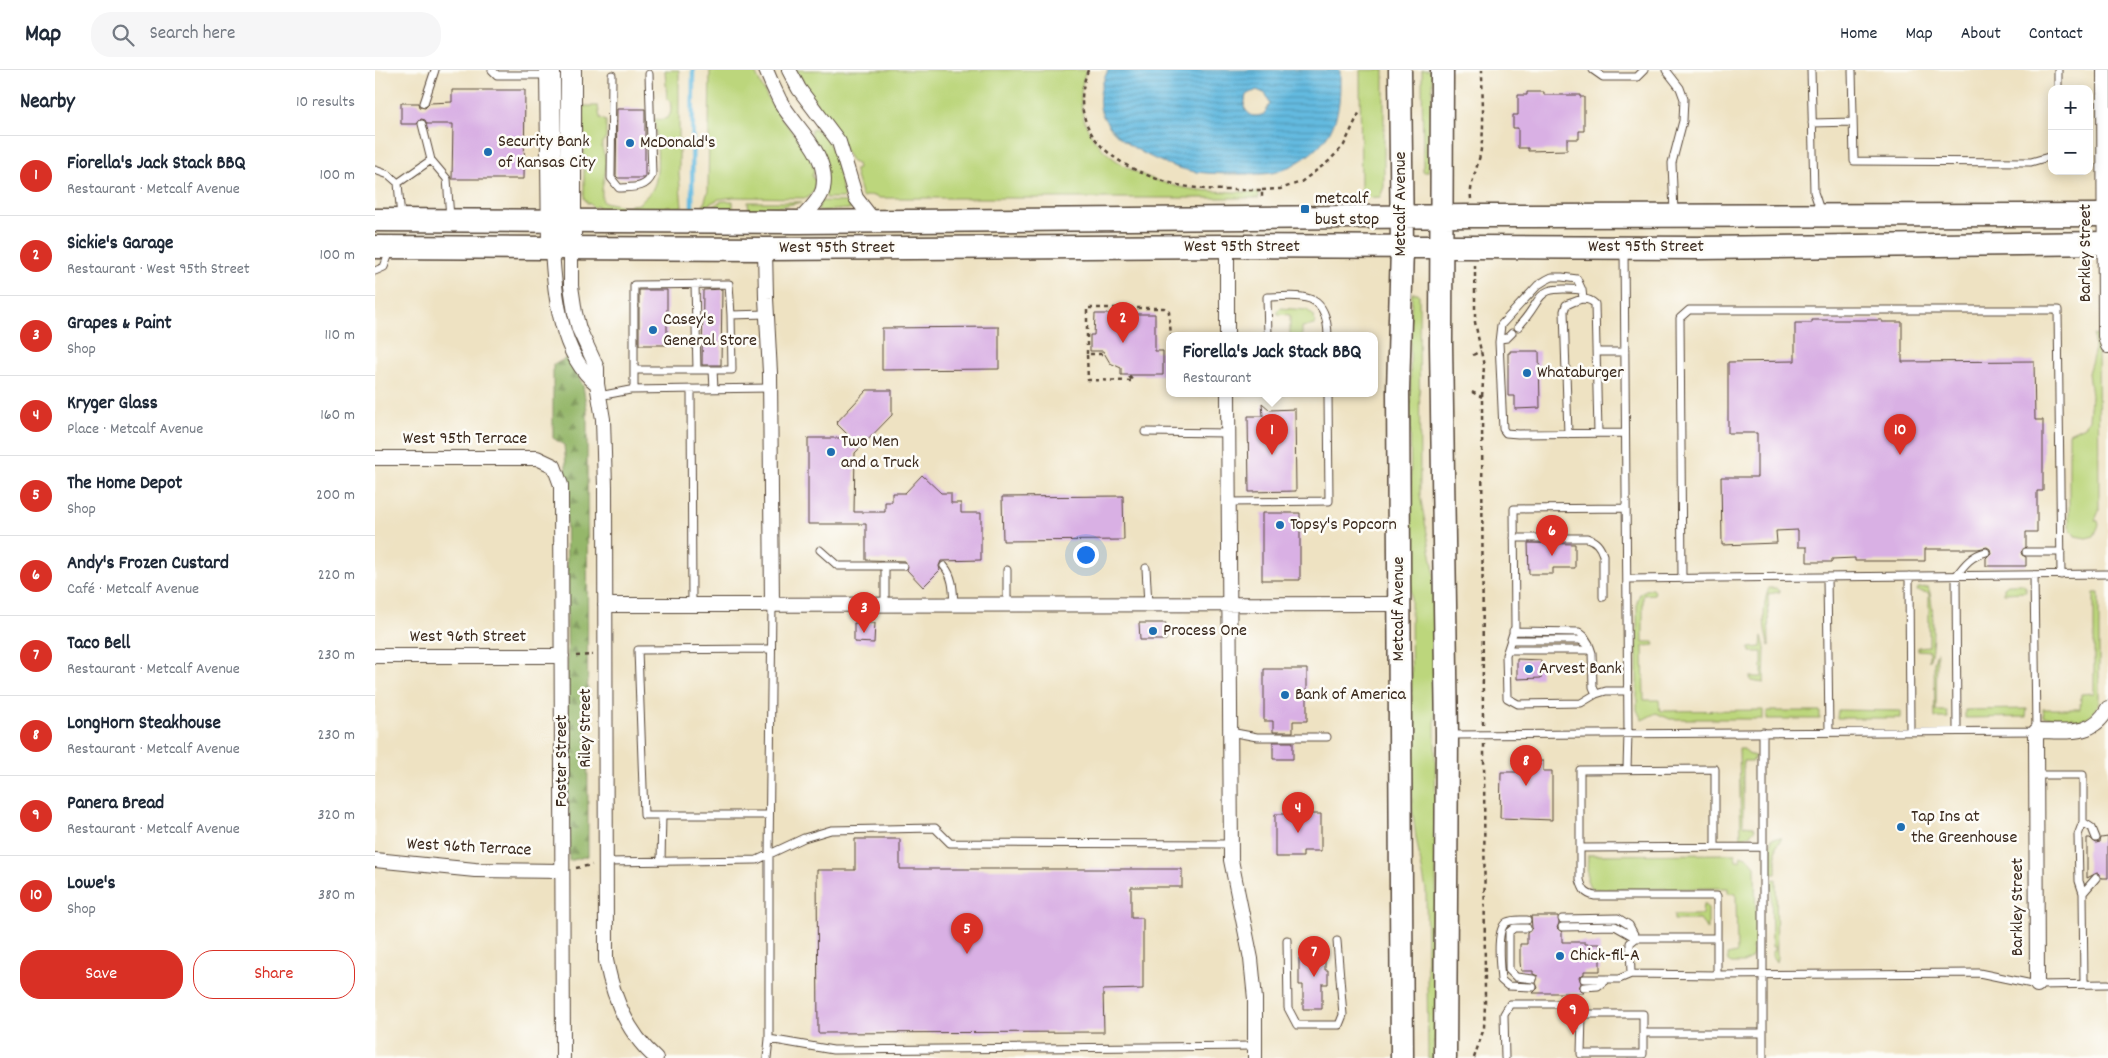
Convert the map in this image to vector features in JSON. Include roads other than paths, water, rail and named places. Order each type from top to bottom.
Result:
[{"type":"main road","name":"Metcalf Avenue","points":[[1400,70],[1402,247],[1398,391],[1402,1058]]},
{"type":"main road","points":[[1442,70],[1441,247],[1447,735],[1445,1058]]},
{"type":"main road","name":"West 95th Street","points":[[375,220],[875,222],[1473,216],[2106,215]]},
{"type":"main road","points":[[1698,248],[1713,239],[1732,232],[1819,228],[1823,222],[1822,216]]},
{"type":"main road","points":[[380,243],[393,231],[401,220]]},
{"type":"main road","name":"West 95th Street","points":[[380,243],[765,249],[1227,246],[1698,248],[2106,243]]},
{"type":"street","points":[[571,70],[561,247],[553,279],[563,327],[586,376],[598,390]]},
{"type":"street","points":[[765,70],[781,102],[814,149],[823,171],[823,190],[813,206],[798,222]]},
{"type":"street","points":[[789,70],[808,100],[839,142],[856,198],[875,222]]},
{"type":"street","name":"Barkley Street","points":[[2105,70],[2105,336],[2108,346]]},
{"type":"street","points":[[550,72],[562,222]]},
{"type":"street","points":[[789,113],[808,100]]},
{"type":"street","points":[[1227,246],[1227,332]]},
{"type":"street","name":"Riley Street","points":[[561,247],[579,329],[597,368],[598,390],[603,418],[605,487],[606,960],[611,985],[626,1020],[643,1045],[656,1058]]},
{"type":"street","points":[[765,249],[770,388],[772,606]]},
{"type":"street","points":[[1228,397],[1231,844],[1234,880],[1251,960],[1255,999],[1255,1052]]},
{"type":"street","name":"West 95th Terrace","points":[[375,458],[537,458],[554,466]]},
{"type":"street","name":"Foster Street","points":[[554,466],[561,485],[563,1058]]},
{"type":"street","points":[[605,605],[1007,606],[1399,604]]},
{"type":"street","name":"West 96th Street","points":[[375,656],[562,656]]},
{"type":"street","points":[[2036,731],[2086,729],[2099,722],[2108,708]]},
{"type":"street","name":"Barkley Street","points":[[2036,731],[2037,985]]},
{"type":"street","name":"West 96th Terrace","points":[[375,860],[475,870],[562,871]]},
{"type":"lane","points":[[424,103],[435,70]]},
{"type":"lane","points":[[492,70],[497,75],[550,72]]},
{"type":"lane","points":[[1593,70],[1603,77],[1637,77],[1644,70]]},
{"type":"lane","points":[[1666,70],[1680,88],[1684,99],[1683,121],[1672,163],[1674,216]]},
{"type":"lane","points":[[1811,70],[1814,192],[1822,216]]},
{"type":"lane","points":[[1852,70],[1854,162],[2031,162],[2048,157]]},
{"type":"lane","points":[[2058,70],[2058,85]]},
{"type":"lane","points":[[612,75],[611,178],[619,188],[639,187],[649,182],[652,176],[649,74]]},
{"type":"lane","points":[[1812,123],[1853,122]]},
{"type":"lane","points":[[423,124],[431,160],[447,179],[450,221]]},
{"type":"lane","points":[[398,183],[431,160]]},
{"type":"lane","points":[[375,170],[389,175],[398,183],[401,220]]},
{"type":"lane","points":[[375,271],[384,267],[380,243]]},
{"type":"lane","points":[[1624,247],[1627,770]]},
{"type":"lane","points":[[1583,299],[1582,290],[1577,279],[1552,277],[1538,284],[1501,325],[1499,339],[1503,429],[1506,433],[1518,434],[1625,433]]},
{"type":"lane","points":[[695,284],[697,370]]},
{"type":"lane","points":[[634,370],[732,370],[729,284],[633,285],[634,370],[635,390]]},
{"type":"lane","points":[[1518,327],[1533,310],[1537,300],[1544,291],[1553,288],[1582,290]]},
{"type":"lane","points":[[1268,332],[1267,297],[1291,296],[1311,299],[1323,308],[1328,332]]},
{"type":"lane","points":[[1568,434],[1564,311],[1566,305],[1583,299],[1591,300],[1595,304],[1598,433]]},
{"type":"lane","points":[[1681,579],[1680,318],[1689,310],[2058,310],[2061,575]]},
{"type":"lane","points":[[731,315],[767,314]]},
{"type":"lane","points":[[1499,339],[1507,338],[1512,333]]},
{"type":"lane","points":[[1597,352],[1625,352]]},
{"type":"lane","points":[[713,370],[714,389]]},
{"type":"lane","points":[[598,390],[770,388]]},
{"type":"lane","points":[[691,389],[692,605]]},
{"type":"lane","points":[[1229,502],[1329,501],[1328,397]]},
{"type":"lane","points":[[1145,432],[1228,432]]},
{"type":"lane","points":[[1626,508],[1514,509],[1515,626],[1507,650],[1506,692],[1507,698],[1511,702],[1518,704],[1581,703],[1596,694],[1606,691],[1628,691]]},
{"type":"lane","points":[[1514,538],[1587,538],[1594,540],[1603,555],[1603,597]]},
{"type":"lane","points":[[820,550],[838,566],[903,566]]},
{"type":"lane","points":[[1957,731],[1956,576],[1969,560],[1986,552]]},
{"type":"lane","points":[[2026,552],[2061,552]]},
{"type":"lane","points":[[885,566],[885,606]]},
{"type":"lane","points":[[944,566],[950,573],[954,606]]},
{"type":"lane","points":[[1147,568],[1147,605]]},
{"type":"lane","points":[[1007,570],[1007,606]]},
{"type":"lane","points":[[1627,579],[2108,574]]},
{"type":"lane","points":[[1447,735],[2036,731],[2035,575]]},
{"type":"lane","points":[[1909,576],[1910,731]]},
{"type":"lane","points":[[1827,577],[1829,732]]},
{"type":"lane","points":[[767,1058],[769,1039],[769,814],[772,606]]},
{"type":"lane","points":[[1513,632],[1579,632],[1587,640],[1591,650],[1593,687],[1596,694]]},
{"type":"lane","points":[[1511,640],[1580,640],[1591,650]]},
{"type":"lane","points":[[769,814],[644,815],[638,650],[771,649]]},
{"type":"lane","points":[[1507,650],[1591,650]]},
{"type":"lane","points":[[1230,732],[1257,737],[1327,737]]},
{"type":"lane","points":[[1763,732],[1763,1058]]},
{"type":"lane","points":[[1715,847],[1715,769],[1579,770],[1582,889],[1586,894],[1595,896],[1717,896],[1717,975]]},
{"type":"lane","points":[[2036,775],[2083,775],[2083,822],[2078,835],[2079,881],[2083,893],[2084,984]]},
{"type":"lane","points":[[661,815],[661,861]]},
{"type":"lane","points":[[2083,822],[2092,828],[2096,838]]},
{"type":"lane","points":[[605,862],[757,860],[804,838],[831,830],[887,828],[935,828],[950,842],[1231,844]]},
{"type":"lane","points":[[1580,848],[1763,847]]},
{"type":"lane","points":[[2083,893],[2096,878]]},
{"type":"lane","points":[[1562,919],[1618,918],[1629,925],[1636,938]]},
{"type":"lane","points":[[1533,979],[1516,977],[1509,970],[1509,932],[1514,928],[1527,924],[1505,922],[1500,930],[1501,980],[1508,986],[1533,987]]},
{"type":"lane","points":[[1562,927],[1615,926],[1636,938],[1717,938]]},
{"type":"lane","points":[[1631,974],[1630,943],[1636,938]]},
{"type":"lane","points":[[1287,940],[1288,1008],[1297,1025],[1319,1026],[1339,1025],[1343,1015],[1337,941]]},
{"type":"lane","points":[[1584,979],[1619,979],[1631,974],[1979,973],[2037,985],[2108,984]]},
{"type":"lane","points":[[1584,987],[1598,986],[1607,979]]},
{"type":"lane","points":[[1505,1058],[1504,1014],[1510,1004],[1564,1004],[1582,1014],[1643,1014],[1643,1054],[1579,1056],[1582,1014]]},
{"type":"lane","points":[[1643,1033],[1763,1033]]},
{"type":"lane","points":[[769,1039],[833,1050],[1255,1052]]},
{"type":"water","points":[[1108,70],[1340,70],[1339,104],[1332,128],[1323,142],[1312,153],[1293,165],[1266,174],[1196,172],[1170,165],[1142,152],[1117,135],[1108,125],[1102,114],[1100,103],[1102,86]],"holes":[[[1257,90],[1266,94],[1270,104],[1264,114],[1252,115],[1244,107],[1246,95]]]},
{"type":"waterway","points":[[692,208],[693,70]]},
{"type":"place","name":"McDonald's","points":[[630,143]]},
{"type":"place","name":"Security Bank of Kansas City","points":[[488,152]]},
{"type":"place","name":"metcalf bust stop","points":[[1305,209]]},
{"type":"place","name":"Casey's General Store","points":[[653,330]]},
{"type":"place","name":"Sickie's Garage","points":[[1123,343]]},
{"type":"place","name":"Whataburger","points":[[1527,373]]},
{"type":"place","name":"Two Men and a Truck","points":[[831,452]]},
{"type":"place","name":"Fiorella's Jack Stack BBQ","points":[[1272,455]]},
{"type":"place","name":"Lowe's","points":[[1900,455]]},
{"type":"place","name":"Topsy's Popcorn","points":[[1280,525]]},
{"type":"place","name":"Andy's Frozen Custard","points":[[1552,556]]},
{"type":"place","name":"Process One","points":[[1153,631]]},
{"type":"place","name":"Grapes & Paint","points":[[864,633]]},
{"type":"place","name":"Arvest Bank","points":[[1529,669]]},
{"type":"place","name":"Bank of America","points":[[1285,695]]},
{"type":"place","name":"LongHorn Steakhouse","points":[[1526,786]]},
{"type":"place","name":"Tap Ins at the Greenhouse","points":[[1901,827]]},
{"type":"place","name":"Kryger Glass","points":[[1298,833]]},
{"type":"place","name":"The Home Depot","points":[[967,954]]},
{"type":"place","name":"Chick-fil-A","points":[[1560,956]]},
{"type":"place","name":"Taco Bell","points":[[1314,977]]},
{"type":"place","name":"Panera Bread","points":[[1573,1035]]}]
